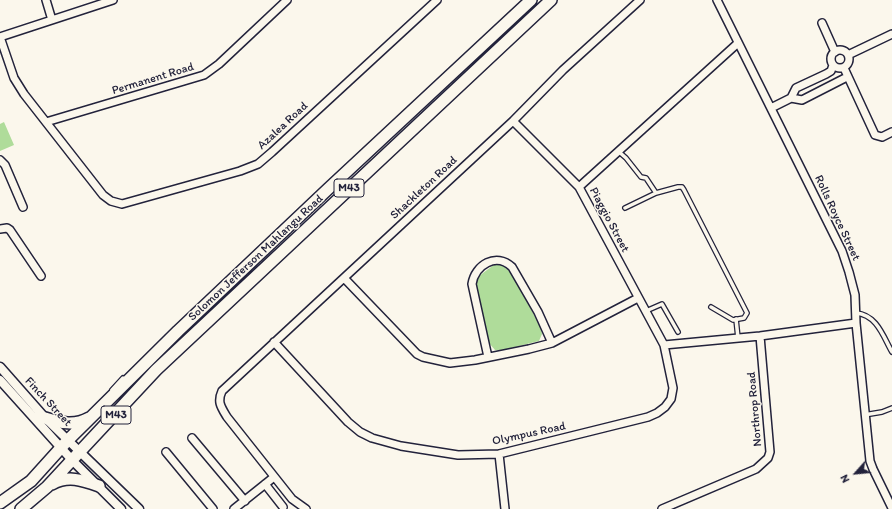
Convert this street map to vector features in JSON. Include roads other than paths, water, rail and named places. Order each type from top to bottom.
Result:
[{"type":"main road","name":"Solomon Jefferson Mahlangu Road","points":[[0,503],[31,481],[96,412],[168,342],[531,0]]},
{"type":"main road","name":"Solomon Jefferson Mahlangu Road","points":[[21,509],[47,487],[156,370],[550,0]]},
{"type":"main road","points":[[45,418],[59,422],[72,423],[86,419],[96,412]]},
{"type":"main road","points":[[47,487],[57,481],[68,478],[81,480],[99,486]]},
{"type":"street","points":[[46,0],[52,20]]},
{"type":"street","points":[[46,122],[16,84],[0,37],[113,0]]},
{"type":"street","name":"Permanent Road","points":[[46,122],[204,75],[219,64],[287,0]]},
{"type":"street","name":"Azalea Road","points":[[46,122],[97,188],[111,201],[118,204],[127,203],[240,171],[258,164],[272,152],[436,0]]},
{"type":"street","name":"Shackleton Road","points":[[274,477],[223,409],[219,398],[222,391],[513,120],[563,70],[640,0]]},
{"type":"street","name":"Rolls Royce Street","points":[[717,0],[842,251],[855,295],[864,415],[871,465],[892,508]]},
{"type":"street","points":[[822,22],[835,52]]},
{"type":"street","points":[[848,56],[892,34]]},
{"type":"street","points":[[579,187],[738,43]]},
{"type":"street","points":[[771,108],[793,97],[796,88],[831,71],[833,65],[831,57],[835,52],[844,51],[848,56],[848,64],[844,68],[838,68],[833,65]]},
{"type":"street","points":[[844,68],[876,135],[882,137],[892,132]]},
{"type":"street","points":[[793,97],[802,100],[848,76]]},
{"type":"street","name":"Piaggio Street","points":[[513,120],[579,187],[664,345]]},
{"type":"street","points":[[0,160],[5,165],[23,207]]},
{"type":"street","points":[[0,229],[7,228],[10,230],[41,276]]},
{"type":"street","points":[[488,357],[472,284],[473,277],[480,268],[489,261],[501,260],[512,266],[538,312],[552,343]]},
{"type":"street","points":[[344,278],[411,349],[423,357],[450,363],[488,357],[552,343],[638,298]]},
{"type":"street","points":[[664,345],[760,336],[856,323]]},
{"type":"street","name":"Northrop Road","points":[[662,509],[756,469],[768,458],[770,452],[760,336]]},
{"type":"street","name":"Olympus Road","points":[[274,342],[348,422],[360,432],[372,438],[401,446],[458,455],[499,454],[648,417],[657,413],[665,407],[671,399],[673,388],[664,345]]},
{"type":"street","name":"Finch Street","points":[[0,367],[45,418],[65,444],[72,460],[121,509]]},
{"type":"street","name":"Finch Street","points":[[2,383],[65,444],[80,452],[138,509]]},
{"type":"street","points":[[192,438],[245,501]]},
{"type":"street","points":[[166,452],[213,509]]},
{"type":"street","points":[[499,454],[505,509]]},
{"type":"street","points":[[234,509],[274,477],[292,499],[306,509]]},
{"type":"street","points":[[265,484],[283,507]]},
{"type":"lane","points":[[618,151],[626,158],[641,177],[646,178],[656,193]]},
{"type":"lane","points":[[625,208],[656,193],[682,187],[748,313],[744,318],[730,319],[711,307]]},
{"type":"lane","points":[[646,311],[662,304],[678,332]]},
{"type":"lane","points":[[856,314],[864,314],[871,318],[879,328],[892,352]]},
{"type":"lane","points":[[736,319],[738,338]]},
{"type":"lane","points":[[132,370],[143,359],[168,342]]},
{"type":"lane","points":[[96,412],[115,385],[126,375]]},
{"type":"lane","points":[[864,415],[882,412],[892,408]]}]
